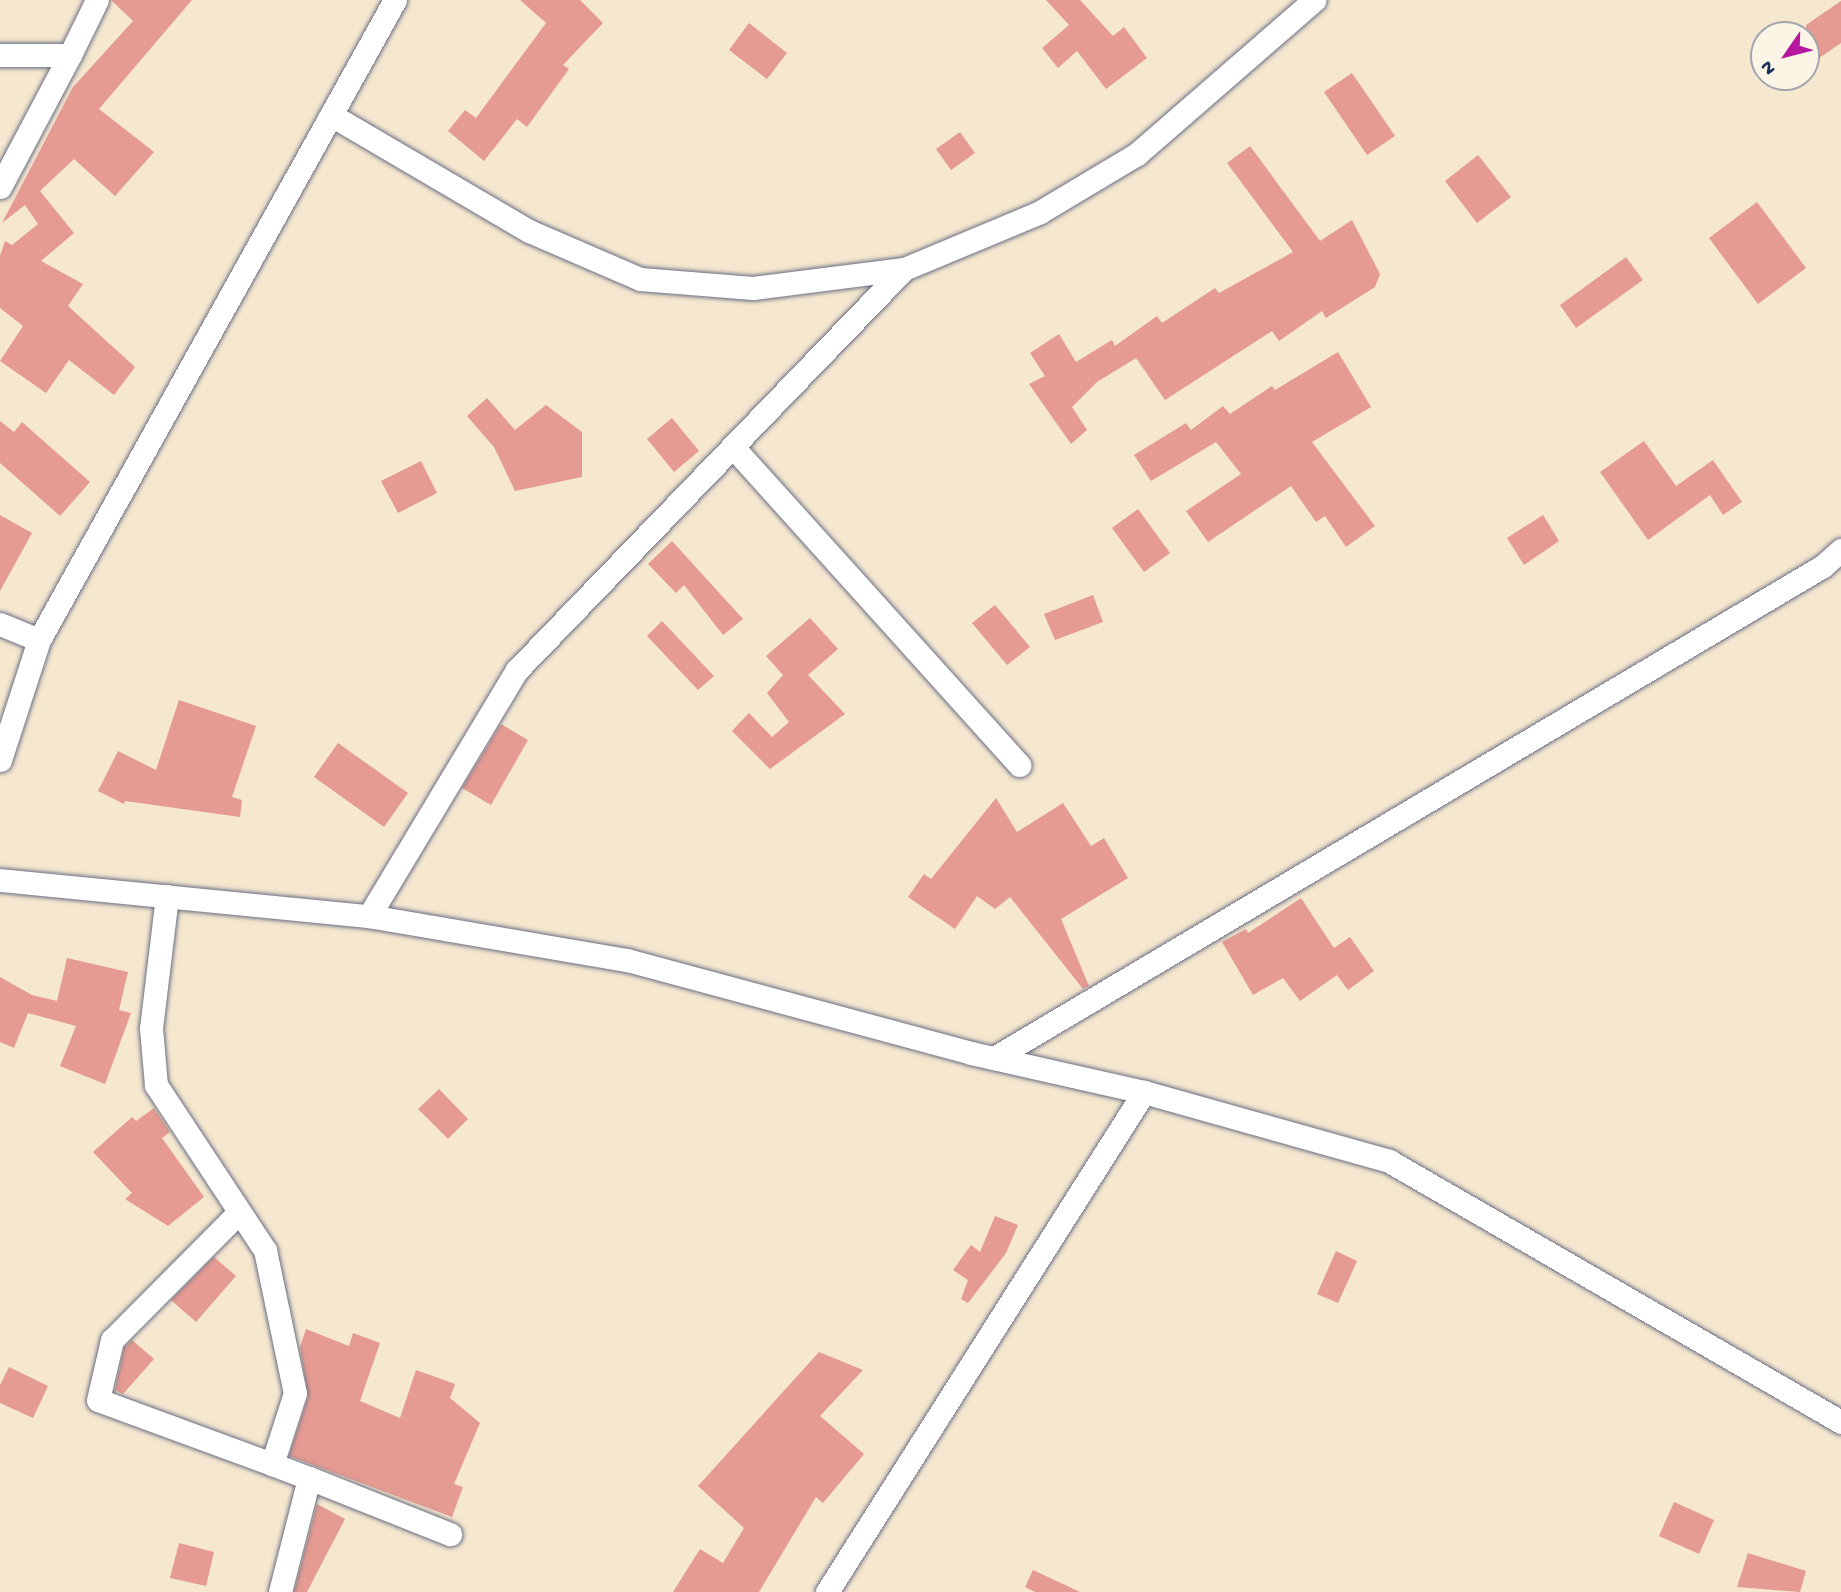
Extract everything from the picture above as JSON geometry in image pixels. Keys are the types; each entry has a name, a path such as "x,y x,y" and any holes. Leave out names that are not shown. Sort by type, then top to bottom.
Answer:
{"street":[{"path":"0,187 97,0"},
{"path":"0,760 39,640 394,0"},
{"path":"331,115 529,231 640,279 753,288 904,269 1040,212 1137,154 1314,0"},
{"path":"0,55 70,55"},
{"path":"369,916 517,670 904,269"},
{"path":"733,447 1019,765"},
{"path":"994,1058 1811,574 1841,550"},
{"path":"0,624 39,640"},
{"path":"0,880 369,916 627,960 994,1058 1143,1092 1389,1161 1841,1423"},
{"path":"167,896 150,1028 156,1085 265,1250 295,1393 272,1464"},
{"path":"827,1592 1143,1092"},
{"path":"239,1212 112,1340 98,1400 309,1478 450,1534"},
{"path":"281,1592 309,1478"}],"building":[{"path":"111,0 192,0 99,109 154,152 115,196 74,159 40,191 74,233 41,261 83,284 68,306 135,367 114,395 69,360 46,393 0,361 23,326 0,308 0,256 5,241 12,245 38,224 25,205 2,223 73,87 133,21"},
{"path":"520,0 580,0 603,23 563,65 569,69 527,127 517,119 484,161 448,131 465,110 476,118 546,23"},
{"path":"1046,0 1080,0 1113,36 1124,27 1147,58 1106,89 1077,51 1058,68 1042,48 1069,25"},
{"path":"1841,1 1841,43 1820,57 1820,21 1812,21"},
{"path":"749,23 787,53 767,79 729,50"},
{"path":"1352,73 1395,136 1367,155 1324,92"},
{"path":"960,132 975,153 951,170 936,149"},
{"path":"1250,146 1320,241 1352,220 1380,274 1375,287 1326,318 1322,311 1279,341 1272,331 1165,400 1136,358 1097,382 1072,407 1087,430 1071,444 1029,384 1045,376 1030,353 1059,334 1076,362 1112,340 1115,346 1157,316 1162,323 1215,288 1219,293 1293,252 1227,163"},
{"path":"1478,155 1511,197 1477,223 1445,181"},
{"path":"1757,202 1806,268 1758,304 1709,238"},
{"path":"1626,257 1643,280 1576,328 1560,305"},
{"path":"1338,352 1371,407 1312,442 1375,526 1346,547 1325,516 1316,522 1291,486 1208,542 1186,511 1241,474 1216,442 1151,481 1134,455 1186,423 1191,430 1223,406 1230,414 1272,386 1275,390"},
{"path":"487,398 515,430 546,405 582,432 582,477 515,491 494,447 467,416"},
{"path":"672,418 699,451 674,472 647,439"},
{"path":"0,421 14,432 22,422 90,482 60,516 0,463"},
{"path":"1644,441 1676,486 1713,460 1742,502 1723,515 1710,495 1648,540 1600,472"},
{"path":"421,461 437,493 398,513 381,481"},
{"path":"1138,509 1170,553 1144,572 1112,528"},
{"path":"0,515 32,533 0,591"},
{"path":"1543,515 1559,541 1524,565 1507,538"},
{"path":"672,541 743,619 723,635 684,585 676,593 648,564"},
{"path":"1093,595 1103,622 1055,640 1044,614"},
{"path":"995,605 1030,647 1007,665 972,623"},
{"path":"810,618 838,649 808,675 845,714 770,769 732,731 749,713 772,737 789,722 767,693 783,675 766,656"},
{"path":"662,621 714,676 698,690 647,636"},
{"path":"179,700 256,726 232,797 242,800 240,817 125,801 124,804 98,791 118,751 156,770"},
{"path":"501,724 528,740 491,805 462,788"},
{"path":"338,743 408,793 384,827 314,777"},
{"path":"996,798 1017,832 1063,803 1091,846 1104,838 1128,878 1061,919 1089,986 1083,989 1010,897 995,909 977,896 955,929 908,897 924,874 931,879"},
{"path":"1301,898 1334,948 1350,937 1374,971 1348,990 1337,975 1300,1001 1283,978 1253,995 1222,942 1246,929 1248,933"},
{"path":"67,958 128,972 119,1010 131,1013 105,1084 60,1066 76,1026 28,1013 14,1048 0,1042 0,977 32,995 57,1001"},
{"path":"439,1089 468,1119 448,1139 418,1109"},
{"path":"154,1108 170,1132 162,1138 204,1197 168,1226 125,1199 132,1193 93,1152 132,1117 136,1121"},
{"path":"995,1216 1018,1225 1006,1253 968,1303 961,1299 968,1280 953,1270 971,1245 980,1252"},
{"path":"1336,1251 1357,1261 1338,1303 1317,1294"},
{"path":"214,1257 236,1276 196,1322 171,1300"},
{"path":"306,1329 349,1346 353,1333 380,1343 360,1401 400,1418 416,1370 455,1384 450,1398 480,1423 454,1484 463,1487 452,1517 289,1456 308,1397 300,1347"},
{"path":"132,1340 154,1359 123,1394 115,1390 124,1348"},
{"path":"819,1352 863,1370 820,1416 864,1454 823,1503 816,1497 759,1592 673,1592 700,1549 723,1563 744,1528 698,1486"},
{"path":"9,1367 48,1386 33,1418 0,1403 0,1385"},
{"path":"1674,1502 1714,1520 1699,1554 1659,1536"},
{"path":"317,1504 345,1519 307,1592 294,1592"},
{"path":"179,1543 214,1552 206,1586 170,1578"},
{"path":"1748,1553 1806,1571 1800,1592 1737,1587"},
{"path":"1033,1570 1080,1592 1035,1592 1025,1587"}]}
